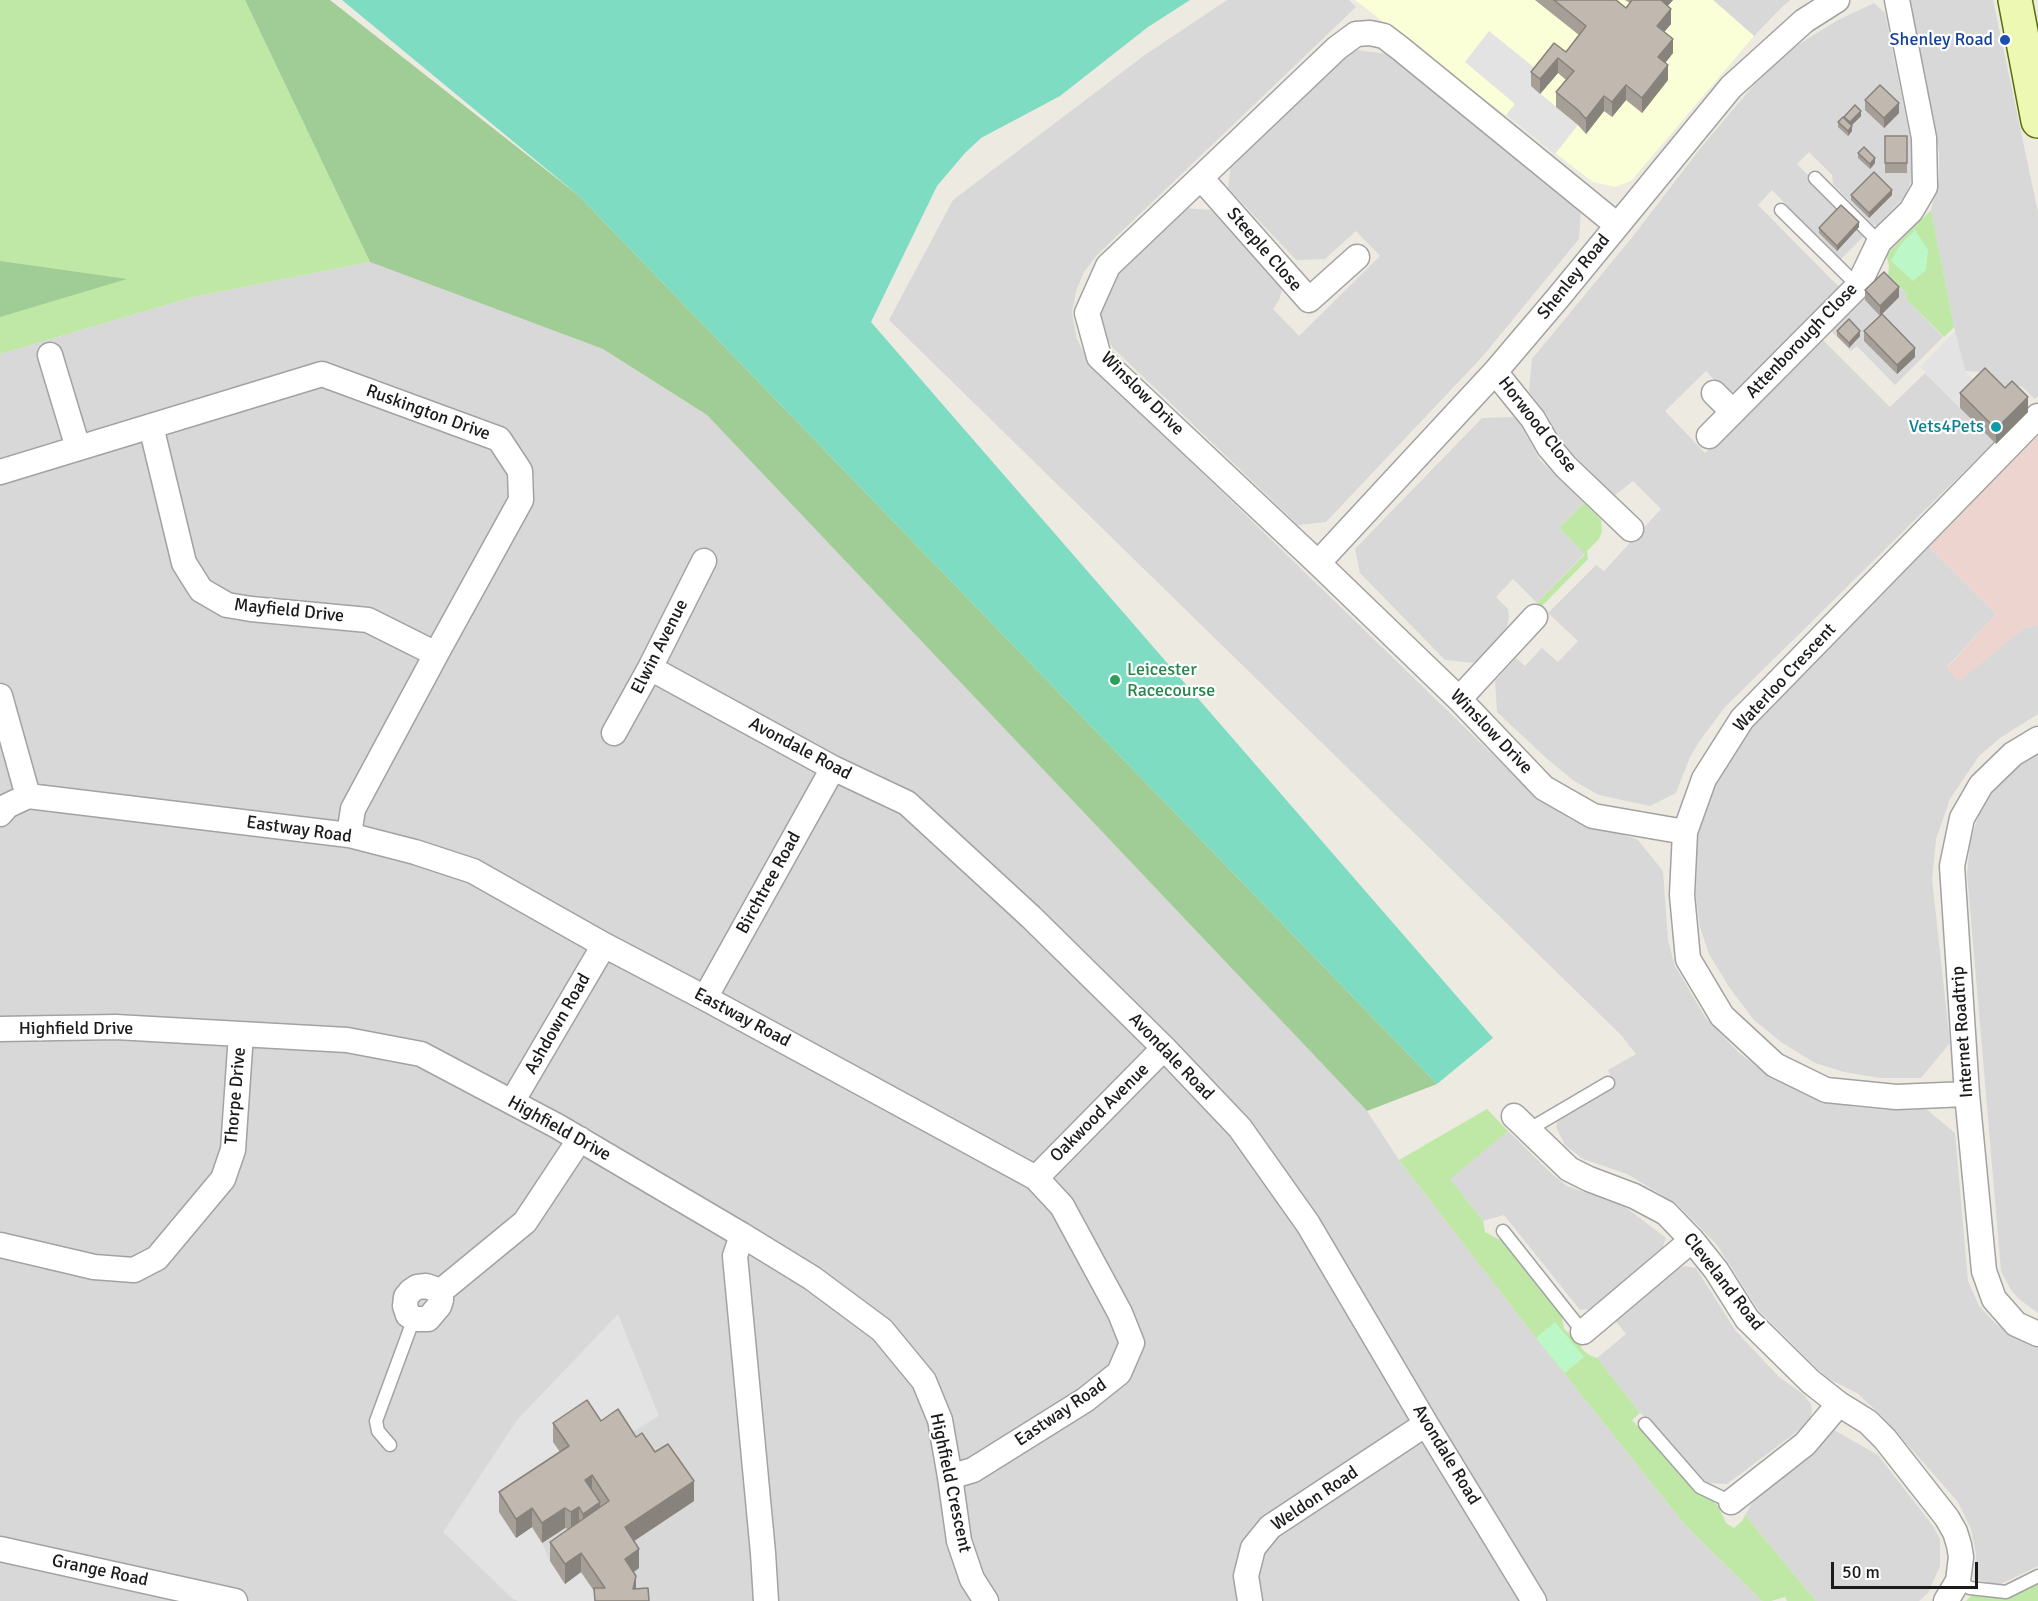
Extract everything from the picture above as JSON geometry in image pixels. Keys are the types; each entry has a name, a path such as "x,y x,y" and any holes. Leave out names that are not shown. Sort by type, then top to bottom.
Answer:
{"main road":[{"path":"2015,0 2038,121"}],"street":[{"name":"Shenley Road","path":"1318,562 1495,372 1731,87 1804,21 1838,0"},
{"name":"Attenborough Close","path":"1709,436 1858,286 1879,242 1911,211 1925,187 1924,138 1897,0"},
{"name":"Winslow Drive","path":"1617,225 1384,36 1371,33 1356,34 1337,48 1108,266 1087,313 1100,357 1318,562 1459,699 1544,788 1593,816 1685,832"},
{"name":"Steeple Close","path":"1201,178 1309,300 1357,257"},
{"path":"50,355 78,448"},
{"name":"Horwood Close","path":"1495,372 1533,419 1549,447 1631,528"},
{"name":"Ruskington Drive","path":"0,472 322,374 500,439 520,471 521,500 353,809 349,835"},
{"name":"Attenborough Close","path":"1714,393 1733,412"},
{"name":"Waterloo Crescent","path":"1967,1094 1896,1097 1826,1090 1775,1065 1722,1016 1688,959 1682,895 1685,832 1704,779 1742,719 2038,417"},
{"name":"Mayfield Drive","path":"151,426 184,563 201,590 226,605 368,620 436,654"},
{"name":"Elwin Avenue","path":"614,733 704,561"},
{"path":"1459,699 1534,617"},
{"name":"Avondale Road","path":"650,668 833,768 908,803 1031,916 1164,1048 1240,1128 1308,1224 1534,1601"},
{"path":"0,696 28,796 8,806 0,814"},
{"name":"Internet Roadtrip","path":"2038,739 2013,754 1981,785 1962,818 1952,866 1967,1094 1984,1271 1995,1299 2016,1324 2038,1334"},
{"name":"Birchtree Road","path":"705,998 833,768"},
{"name":"Eastway Road","path":"28,796 349,835 415,852 473,871 604,945 1036,1178 1062,1206 1120,1313 1132,1343 1119,1373 1085,1400 973,1470 950,1477"},
{"name":"Ashdown Road","path":"512,1102 604,945"},
{"name":"Highfield Drive","path":"0,1029 116,1027 347,1040 421,1054 580,1139 742,1235"},
{"name":"Thorpe Drive","path":"0,1245 94,1267 134,1270 157,1258 223,1179 233,1150 241,1034"},
{"name":"Oakwood Avenue","path":"1036,1178 1164,1048"},
{"name":"Cleveland Road","path":"1521,1124 1569,1169 1634,1196 1666,1213 1716,1270 1748,1318 1811,1382 1839,1404 1868,1422 1885,1439 1947,1518 1959,1545 1961,1557 1952,1591"},
{"path":"414,1318 428,1319 441,1300 441,1291 525,1222 580,1139"},
{"path":"742,1235 735,1256 764,1553 766,1601"},
{"name":"Highfield Crescent","path":"742,1235 812,1278 882,1330 924,1381 940,1420 958,1541 972,1579 986,1601"},
{"path":"1584,1332 1692,1240"},
{"path":"1731,1502 1805,1444 1839,1404"},
{"name":"Weldon Road","path":"1250,1601 1246,1576 1253,1548 1270,1527 1426,1424"},
{"name":"Grange Road","path":"0,1549 235,1601"}],"lane":[{"path":"1815,177 1879,242"},
{"path":"1781,210 1858,286"},
{"path":"1521,1124 1608,1083"},
{"path":"1503,1231 1584,1332"},
{"path":"390,1445 378,1431 376,1421 414,1318"},
{"path":"1645,1424 1700,1487 1731,1502"},
{"path":"1952,1591 1970,1588 2006,1592 2038,1576"}],"shaded area":[{"path":"1227,0 1349,0 1356,7 1096,256 1084,272 1076,291 1072,313 1077,339 1088,362 1520,781 1572,820 1637,839 1663,871 1668,940 1675,966 1705,1017 1738,1052 1761,1070 1784,1082 1855,1107 1887,1110 1926,1109 1955,1133 1968,1281 1979,1306 1996,1324 2038,1347 2038,1566 1999,1585 1974,1579 1976,1555 1971,1529 1958,1502 1883,1417 1857,1393 1827,1378 1759,1311 1717,1245 1677,1204 1627,1174 1583,1159 1565,1145 1556,1127 1559,1115 1615,1084 1608,1070 1636,1054 1621,1035 889,320 953,200 1145,55"},
{"path":"1355,0 1713,0 1754,36 1631,181 1615,187 1593,182"},
{"path":"1713,0 1791,0 1754,36"},
{"path":"1909,0 1993,0 2038,212 2038,396 2035,399 2021,386 2003,390 1985,372 1965,371 1931,210 1939,178 1939,152"},
{"path":"1874,3 1885,13 1911,143 1913,175 1905,196 1877,225 1873,225 1833,184 1832,175 1809,152 1797,164 1866,234 1840,260 1772,190 1758,205 1841,289 1739,390 1727,393 1706,371 1665,411 1705,453 1822,339 1890,407 1925,373 1994,442 1725,707 1690,757 1676,793 1650,806 1599,795 1574,781 1497,712 1495,681 1516,658 1525,666 1542,648 1558,662 1578,641 1548,613 1596,565 1604,571 1661,509 1633,481 1614,496 1559,440 1547,415 1529,392 1532,359 1752,87 1784,55 1807,39 1838,20"},
{"path":"1489,31 1541,73 1531,86 1578,125 1555,154 1506,115 1515,104 1465,62"},
{"path":"1350,49 1394,55 1581,210 1579,239 1482,357 1326,522 1298,525 1113,348 1104,334 1100,310 1116,273 1184,208 1212,210 1279,278 1282,290 1273,309 1299,336 1380,256 1356,231 1325,259 1296,260 1228,188 1231,163"},
{"path":"370,262 603,349 707,415 1367,1111 1399,1160 1536,1338 1685,1525 1762,1601 0,1601 0,354 193,297"},
{"path":"1888,275 1908,295 1905,298 1943,337 1895,385 1857,346 1851,351 1831,331"},
{"path":"1955,331 1965,371 1981,388 1960,408 1920,367"},
{"path":"1516,417 1540,460 1584,503 1559,528 1585,553 1537,603 1513,579 1496,597 1508,609 1509,617 1507,627 1501,637 1475,663 1445,660 1360,573 1355,549 1482,418"},
{"path":"2038,436 2038,625 2024,628 1958,682 1947,668 1996,614 1928,546"},
{"path":"1928,546 1996,614 1947,667 1958,681 2024,628 2038,625 2038,714 2000,738 1979,756 1950,799 1936,839 1932,879 1950,1043 1921,1078 1881,1078 1844,1072 1815,1063 1781,1042 1754,1020 1729,987 1709,954 1700,927 1696,898 1697,835 1711,788 1756,721 1793,680"},
{"path":"2038,749 2038,1313 2011,1290 2001,1271 1967,873 1971,838 1982,806 1999,781"},
{"path":"1508,1131 1567,1186 1624,1206 1666,1238 1661,1251 1590,1309 1580,1310 1504,1215 1483,1221 1449,1178"},
{"path":"1685,1266 1696,1268 1735,1330 1779,1377 1803,1394 1811,1404 1812,1411 1809,1420 1803,1427 1727,1484 1707,1483 1659,1429 1640,1413 1597,1358 1626,1334 1615,1320 1676,1269"},
{"path":"618,1314 659,1416 569,1465 532,1527 564,1583 581,1572 601,1601 518,1601 513,1599 443,1532 517,1420"},
{"path":"1834,1430 1878,1455 1933,1526 1940,1539 1940,1566 1928,1593 1919,1601 1816,1601 1745,1515 1757,1495 1814,1453"}],"green space":[{"path":"0,0 245,0 370,262 193,297 0,354"},
{"path":"245,0 330,0 578,195 1437,1084 1367,1111 707,415 603,349 370,262"},
{"name":"Leicester Racecourse","path":"342,0 1190,0 1148,27 1060,96 981,138 965,153 937,186 871,322 1493,1038 1437,1084 578,195"},
{"path":"1931,210 1954,327 1944,337 1905,298 1908,295 1888,275 1889,265 1886,255"},
{"path":"1915,230 1928,250 1926,270 1913,281 1891,261 1900,245"},
{"path":"0,261 127,279 0,317"},
{"path":"1584,503 1601,520 1602,531 1599,539 1587,551 1588,559 1541,607 1537,603 1585,554 1559,528"},
{"path":"1487,1109 1508,1131 1450,1179 1483,1221 1485,1232 1504,1242 1552,1302 1562,1318 1564,1329 1580,1343 1582,1349 1597,1358 1640,1413 1632,1420 1696,1493 1709,1497 1718,1506 1726,1523 1734,1528 1745,1515 1816,1601 1787,1601 1785,1597 1762,1601 1685,1525 1536,1338 1399,1160"},
{"path":"1555,1322 1584,1357 1565,1373 1536,1338"},
{"path":"2038,1584 2038,1601 1966,1601 1972,1595 2011,1597"}],"building":[{"path":"1554,0 1616,0 1626,8 1632,0 1661,0 1671,9 1657,26 1673,39 1658,57 1668,65 1642,98 1626,85 1612,102 1604,96 1586,119 1556,92 1574,71 1558,58 1540,79 1531,72 1554,43 1566,52 1586,26"},
{"path":"1880,85 1899,103 1884,118 1865,100"},
{"path":"1855,105 1861,111 1850,122 1844,117"},
{"path":"1843,117 1852,126 1848,131 1838,122"},
{"path":"1885,136 1907,136 1907,163 1885,163"},
{"path":"1864,147 1875,158 1870,164 1858,153"},
{"path":"1874,172 1892,190 1869,213 1851,195"},
{"path":"1841,205 1859,222 1837,246 1819,228"},
{"path":"1884,272 1899,287 1880,306 1865,290"},
{"path":"1882,314 1915,348 1897,365 1864,331"},
{"path":"1849,319 1860,331 1849,343 1837,331"},
{"path":"1985,368 2005,388 2012,381 2028,397 1996,429 1960,393"},
{"path":"587,1400 601,1421 618,1409 636,1437 642,1433 655,1452 668,1444 694,1481 625,1527 639,1549 625,1559 636,1576 633,1589 648,1588 649,1601 595,1601 594,1588 605,1588 581,1553 565,1564 550,1542 609,1501 592,1475 585,1480 600,1502 583,1514 579,1507 571,1512 565,1508 542,1523 532,1508 516,1519 499,1492 569,1446 553,1423"}],"place":[{"name":"Shenley Road","path":"2005,40"},
{"name":"Vets4Pets","path":"1996,427"},
{"name":"Leicester Racecourse","path":"1115,680"}]}
